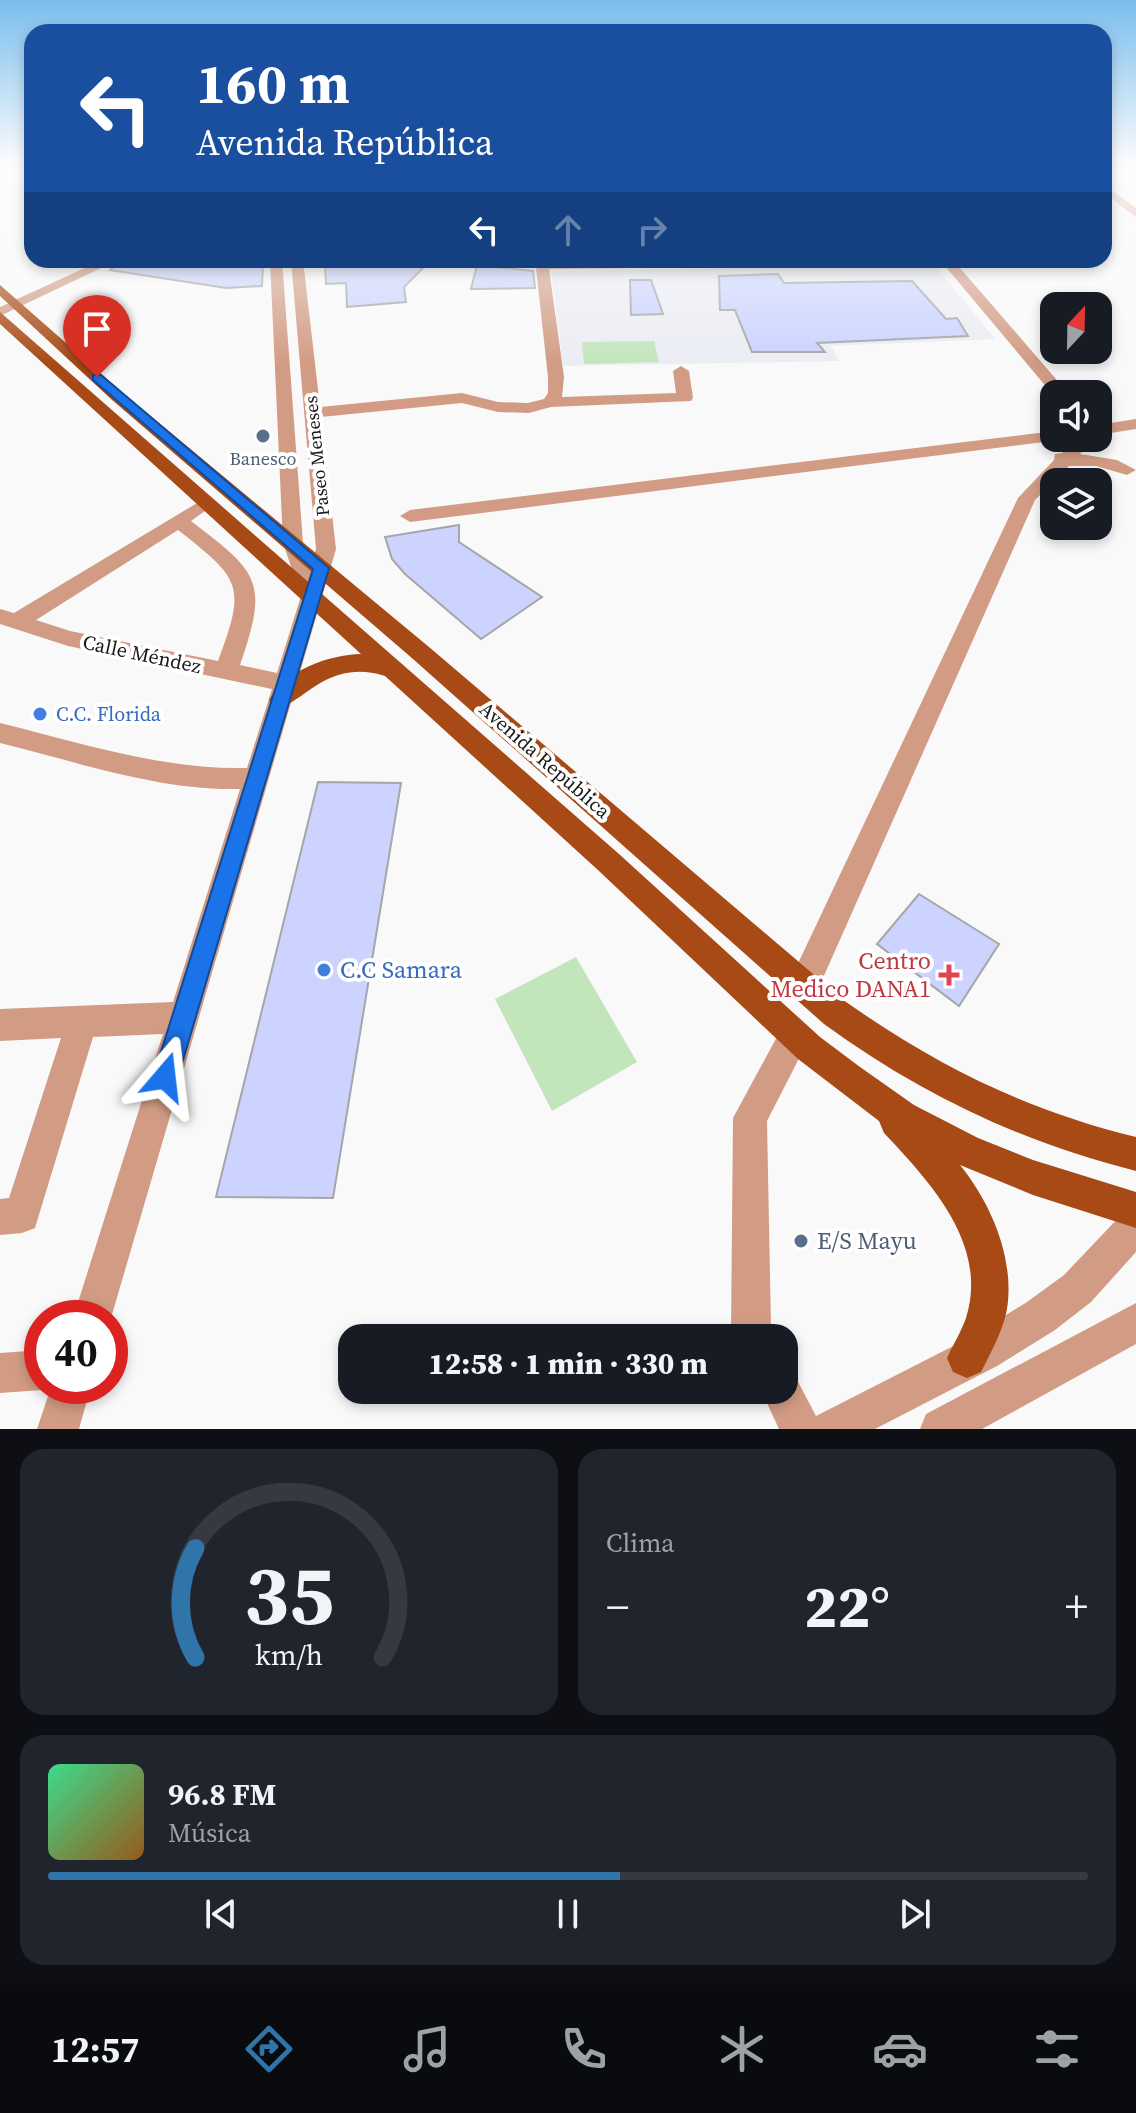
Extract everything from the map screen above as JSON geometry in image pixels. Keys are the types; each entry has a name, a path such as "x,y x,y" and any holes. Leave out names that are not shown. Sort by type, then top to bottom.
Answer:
{"main road":[{"name":"Avenida República","path":"0,289 5,311 94,404 397,673 795,1035 872,1097"},
{"name":"Avenida República","path":"5,311 117,396 293,543 835,1013 892,1055 947,1087 1075,1139 1136,1154"},
{"path":"283,691 330,666 369,663 397,673"},
{"path":"872,1097 935,1135 997,1165 1079,1195 1136,1210"},
{"path":"872,1097 942,1168 963,1195 976,1219 988,1270 989,1301 984,1323 967,1358"}],"street":[{"path":"5,311 95,268"},
{"name":"Paseo Meneses","path":"276,268 293,543 312,597"},
{"name":"Paseo Meneses","path":"298,268 326,543 312,597"},
{"path":"542,268 556,377 556,393 550,402"},
{"path":"953,268 1049,380"},
{"path":"313,413 462,398 498,407 529,408 550,402 685,398 681,371"},
{"path":"1112,428 1136,424"},
{"path":"410,516 1040,438"},
{"path":"1020,441 1039,443 1064,461 1085,458 1104,460 1131,475"},
{"path":"804,985 1027,498 1073,452"},
{"path":"1112,452 1131,475"},
{"path":"8,619 207,503"},
{"path":"179,521 227,559 243,575 249,590 244,625 226,671"},
{"path":"98,1300 312,597"},
{"name":"Calle Méndez","path":"8,619 68,638 226,671 283,691"},
{"path":"0,733 158,772 210,779 257,778"},
{"path":"0,1025 184,1017"},
{"path":"0,1217 22,1215 82,1021"},
{"path":"751,1324 750,1118 795,1035"},
{"path":"832,1429 1001,1341 1070,1295 1136,1226"},
{"path":"949,1427 1136,1323"},
{"path":"0,1373 24,1371"},
{"path":"58,1429 66,1404"},
{"path":"788,1404 801,1429"}],"shaded area":[{"path":"937,268 995,339 831,346 839,361 563,366 551,272"}],"green space":[{"path":"654,341 659,362 584,364 582,342"},
{"path":"576,957 637,1062 552,1111 495,999"}],"building":[{"path":"263,268 262,286 226,288 110,270"},
{"path":"325,268 423,268 404,287 406,302 347,307 346,283 326,284"},
{"path":"476,268 533,271 535,288 471,289"},
{"path":"778,274 784,283 912,281 946,319 957,318 968,336 817,343 825,352 752,352 735,310 720,310 719,276"},
{"path":"630,280 651,280 663,314 631,315"},
{"path":"459,525 459,542 542,597 481,639 405,574 392,559 385,537"},
{"path":"318,782 401,783 333,1198 216,1197"},
{"name":"Centro Medico DANA1","path":"919,894 999,944 959,1006 877,944"}],"place":[{"name":"Banesco","path":"263,436"},
{"name":"C.C. Florida","path":"40,714"},
{"name":"C.C Samara","path":"324,970"},
{"name":"Centro Medico DANA1","path":"949,975"},
{"name":"E/S Mayu","path":"801,1241"}],"route":[{"path":"97,377 321,568 165,1077"}]}
